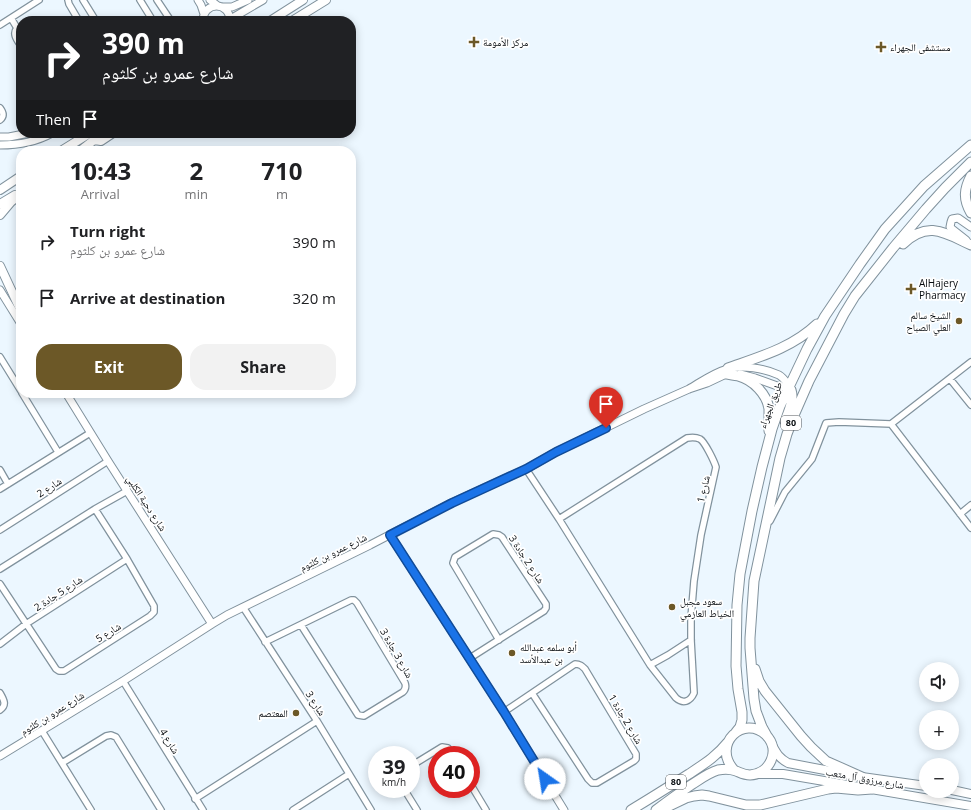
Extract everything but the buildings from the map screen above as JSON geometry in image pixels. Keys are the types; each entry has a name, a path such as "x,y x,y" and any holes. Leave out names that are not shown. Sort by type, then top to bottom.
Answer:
{"highway":[{"name":"طريق الجهراء","path":"736,732 740,727 742,720 736,666 737,605 740,574 752,511 766,452 780,406 807,349 825,316 885,229 924,186 971,145"},
{"name":"80","path":"772,745 762,727 756,711 750,648 754,581 780,458 787,434 809,381 855,296 926,208 971,162"},
{"path":"971,176 965,192 966,203 971,213"},
{"path":"855,296 879,274 902,244 910,237 918,233 927,231 946,233 971,244"},
{"path":"727,371 797,341 808,333 825,316"},
{"path":"727,371 754,384 762,393 767,402 769,408 769,433 766,452"},
{"path":"780,458 781,436 790,407 792,393 789,386 801,385 809,381"},
{"path":"750,648 760,681 765,691 801,736 826,761 862,777"},
{"path":"736,732 749,728 756,729 767,736"},
{"name":"80","path":"635,809 709,761 722,749 736,732"},
{"path":"728,741 726,747 727,760 734,770"},
{"path":"756,774 762,772 770,763 773,757 772,745"},
{"name":"80","path":"656,810 704,776 717,770 734,770 741,774 748,775 756,774"},
{"path":"660,810 686,798 698,796 709,796 746,805 760,805 828,788 858,790 872,789"}],"main road":[{"path":"278,16 303,0"},
{"path":"300,16 326,0"},
{"path":"69,146 82,138"},
{"path":"82,146 86,143 89,138"},
{"path":"86,146 94,140 101,141 106,138"},
{"path":"0,183 16,177"},
{"path":"0,190 16,179"},
{"path":"0,204 16,195"},
{"path":"0,215 16,197"},
{"path":"0,266 16,301"},
{"name":"شارع مرزوق آل متعب","path":"772,745 781,759 788,763 862,777 919,785"},
{"name":"شارع مرزوق آل متعب","path":"756,774 783,774 971,806"},
{"path":"959,791 971,794"}],"street":[{"path":"0,25 37,0"},
{"path":"68,0 76,16"},
{"path":"83,0 93,16"},
{"path":"140,0 150,16"},
{"path":"157,0 168,16"},
{"path":"198,0 201,5 203,16"},
{"path":"210,0 229,13 229,16"},
{"path":"205,16 210,8 214,6 232,7 248,0"},
{"path":"236,16 263,0"},
{"path":"11,18 16,24"},
{"path":"0,108 3,116 0,120"},
{"path":"0,136 9,137 16,136"},
{"path":"0,145 27,143 44,138"},
{"path":"971,227 958,218 952,219 950,226 971,244"},
{"path":"0,290 16,316"},
{"path":"0,357 16,382"},
{"path":"764,534 785,492 812,459 826,423 891,424 971,362"},
{"name":"شارع عمرو بن كلثوم","path":"0,756 123,681 212,624 243,607 452,503 526,469 556,452 644,409 707,382 727,371 745,367 762,369 778,375 786,381 789,386 780,387 746,375 727,371"},
{"path":"950,378 971,405"},
{"path":"26,398 58,452"},
{"name":"شارع دحية الكلبي","path":"69,398 212,624"},
{"path":"891,424 971,528"},
{"path":"0,489 90,433"},
{"name":"شارع 1","path":"526,469 650,665 676,698 682,702 689,700 694,693 691,618 696,566 716,466 702,441 695,437 687,438 559,519"},
{"name":"شارع 2","path":"0,530 108,461"},
{"path":"0,470 8,484"},
{"path":"0,569 95,509 127,491"},
{"path":"960,514 971,505"},
{"name":"شارع 5","path":"0,584 56,669 61,671 64,671 150,616 154,612 154,606 127,559 95,509"},
{"name":"شارع 2 جادة 3","path":"470,658 499,640 544,611 546,606 502,537 493,534 455,557 453,563 499,640"},
{"path":"390,535 470,658 564,810"},
{"name":"شارع 5 جادة 2","path":"0,644 26,624 127,559"},
{"name":"شارع 3 جادة 3","path":"265,642 350,600 356,601 405,683 405,690 364,716 358,715 301,625"},
{"name":"شارع 3","path":"243,607 317,721 368,809"},
{"path":"650,665 691,640"},
{"name":"شارع 2 جادة 1","path":"504,712 532,693 575,664 581,665 636,754 636,759 597,783 592,783 532,693"},
{"name":"شارع 4","path":"123,681 203,810"},
{"path":"0,694 4,700 3,707 0,710"},
{"path":"196,799 317,721"},
{"path":"42,731 91,810"},
{"path":"62,763 106,736 114,736 162,810"},
{"path":"293,810 349,774"},
{"path":"410,798 417,810"},
{"path":"479,798 486,810"}],"place":[{"name":"مركز الأمومة","path":"474,42"},
{"name":"مستشفى الجهراء","path":"881,47"},
{"name":"AlHajery Pharmacy","path":"911,289"},
{"name":"الشيخ سالم العلي الصباح","path":"959,321"},
{"name":"سعود مجبل الخياط العازمي","path":"672,607"},
{"name":"أبو سلمه عبدالله بن عبدالأسد","path":"512,653"},
{"name":"المعتصم","path":"296,713"}],"route":[{"path":"545,779 504,712 390,535 452,503 526,469 556,452 606,428"}]}
